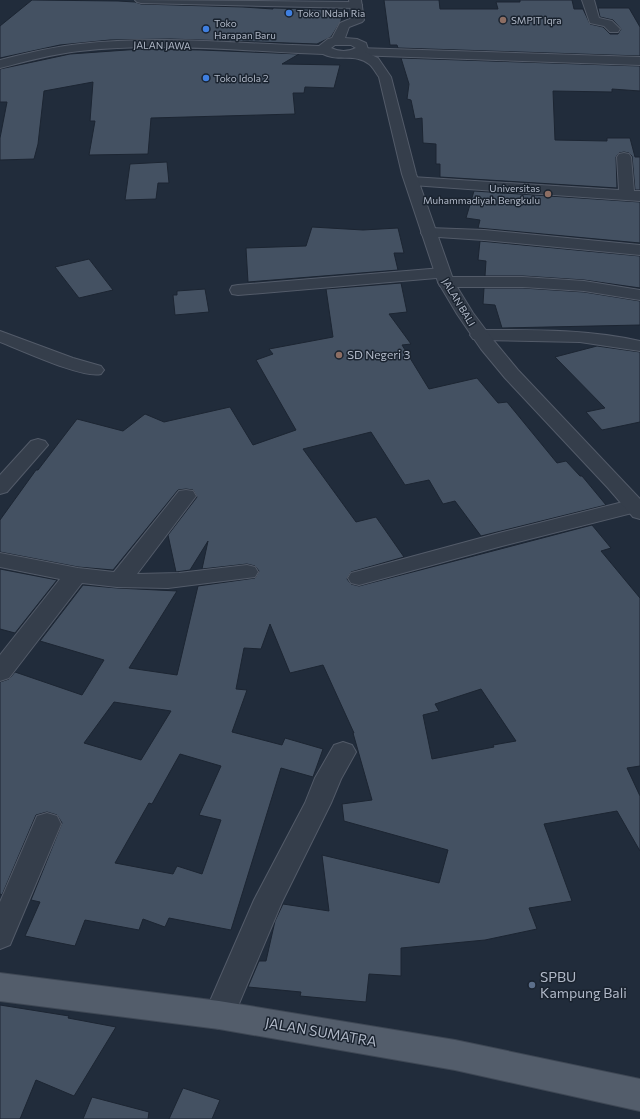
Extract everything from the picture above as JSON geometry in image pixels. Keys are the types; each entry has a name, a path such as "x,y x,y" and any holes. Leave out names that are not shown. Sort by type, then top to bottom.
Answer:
{"main road":[{"name":"JALAN SUMATRA","path":"0,987 219,1015 455,1055 640,1095"}],"street":[{"path":"141,0 356,2 363,26 358,50"},
{"path":"588,0 594,21 608,23 614,29"},
{"path":"337,41 344,25 363,26"},
{"path":"326,50 325,46 337,41 348,41 358,50 640,61"},
{"name":"JALAN JAWA","path":"0,64 19,58 60,50 93,46 142,44 326,50 339,54 358,50"},
{"name":"JALAN BALI","path":"358,50 374,61 385,77 401,144 444,278 479,335 496,357 637,509"},
{"path":"0,54 19,58"},
{"path":"414,186 636,198 624,157"},
{"path":"429,233 484,235 640,250"},
{"path":"238,290 444,278 584,286 640,295"},
{"path":"479,335 546,335 597,338 640,346"},
{"path":"0,336 67,362 95,370"},
{"path":"0,488 38,445"},
{"path":"120,580 186,496"},
{"path":"360,578 499,540 637,509"},
{"path":"0,560 75,576 157,582 247,572"},
{"path":"0,672 75,576"},
{"path":"219,1015 268,900 318,803 328,778 343,752"},
{"path":"0,936 48,824"}],"building":[{"path":"32,0 118,1 135,2 141,4 343,10 341,21 331,37 317,44 170,39 110,40 60,45 0,58 0,26"},
{"path":"384,0 439,0 440,9 498,9 496,2 520,2 520,0 572,0 574,9 583,9 590,24 603,27 610,34 618,34 621,29 613,20 600,17 598,8 629,8 640,27 640,56 398,48 397,45 390,45"},
{"path":"141,49 299,54 282,64 340,65 334,88 305,87 304,93 293,93 295,114 151,118 148,154 89,155 95,121 90,121 93,82 44,91 38,144 34,159 0,160 0,138 7,102 0,102 0,69 70,54"},
{"path":"401,58 640,66 640,91 612,89 612,92 553,91 555,140 607,141 607,138 630,138 635,157 640,157 640,190 635,190 632,156 629,153 624,152 619,153 616,157 617,188 440,177 440,164 436,164 436,144 423,143 422,118 415,119 411,100 407,99 409,84"},
{"path":"167,162 169,183 158,183 156,199 125,200 130,164"},
{"path":"474,191 640,202 640,243 478,228 480,220 466,218"},
{"path":"312,227 363,230 398,228 404,253 394,253 398,270 248,282 246,248 306,246"},
{"path":"480,241 640,256 640,288 584,280 523,276 485,276 486,261 478,260"},
{"path":"89,259 113,290 79,298 55,267"},
{"path":"401,283 407,312 389,314 411,344 402,345 429,389 477,378 498,403 507,402 557,463 566,461 580,476 582,476 606,505 481,536 455,501 443,504 429,480 405,485 371,432 303,449 356,522 376,517 404,557 351,572 347,579 351,584 359,586 592,525 611,548 601,551 640,598 640,766 627,768 640,796 640,851 617,811 544,824 572,901 529,908 537,929 485,940 401,948 401,976 369,974 366,1002 300,996 301,992 248,987 259,961 266,961 275,921 283,904 329,911 322,855 439,883 448,850 344,821 342,804 372,800 354,733 323,665 290,673 270,624 261,649 244,648 236,689 247,690 232,732 282,745 285,738 323,749 313,777 281,768 231,930 169,918 165,927 143,919 139,930 85,920 75,946 25,936 40,902 31,900 62,823 57,815 47,812 36,815 2,895 0,894 0,682 9,679 15,672 82,695 104,660 40,641 83,585 177,591 129,668 177,675 198,586 255,578 259,571 255,566 247,564 202,569 208,541 190,570 176,572 168,535 197,497 193,490 178,490 113,570 78,567 0,552 0,520 36,470 38,470 77,419 123,431 145,414 164,422 230,407 253,445 296,430 256,360 273,354 269,349 333,337 326,289","holes":["481,689 516,741 493,745 494,747 432,759 423,715 439,711 435,704","114,702 171,711 141,760 84,743","180,754 221,766 199,815 221,820 202,874 177,866 173,874 115,863 149,803 152,804"]},
{"path":"484,288 523,288 584,292 640,301 640,325 502,328 495,305 483,304"},
{"path":"205,289 209,312 175,315 173,295 177,295 177,291"},
{"path":"597,346 640,352 640,422 602,430 586,412 605,408 555,357"},
{"path":"0,569 57,580 15,633 0,629"},
{"path":"0,1005 69,1016 68,1018 116,1027 74,1096 36,1080 20,1119 0,1119"},
{"path":"183,1088 220,1100 212,1119 169,1119"},
{"path":"92,1097 149,1112 148,1119 83,1119"}],"place":[{"name":"Toko INdah Ria","path":"289,13"},
{"name":"SMPIT Iqra","path":"503,20"},
{"name":"Toko Harapan Baru","path":"206,29"},
{"name":"Toko Idola 2","path":"206,78"},
{"name":"Universitas Muhammadiyah Bengkulu","path":"548,194"},
{"name":"SD Negeri 3","path":"339,355"},
{"name":"SPBU Kampung Bali","path":"532,985"}]}
